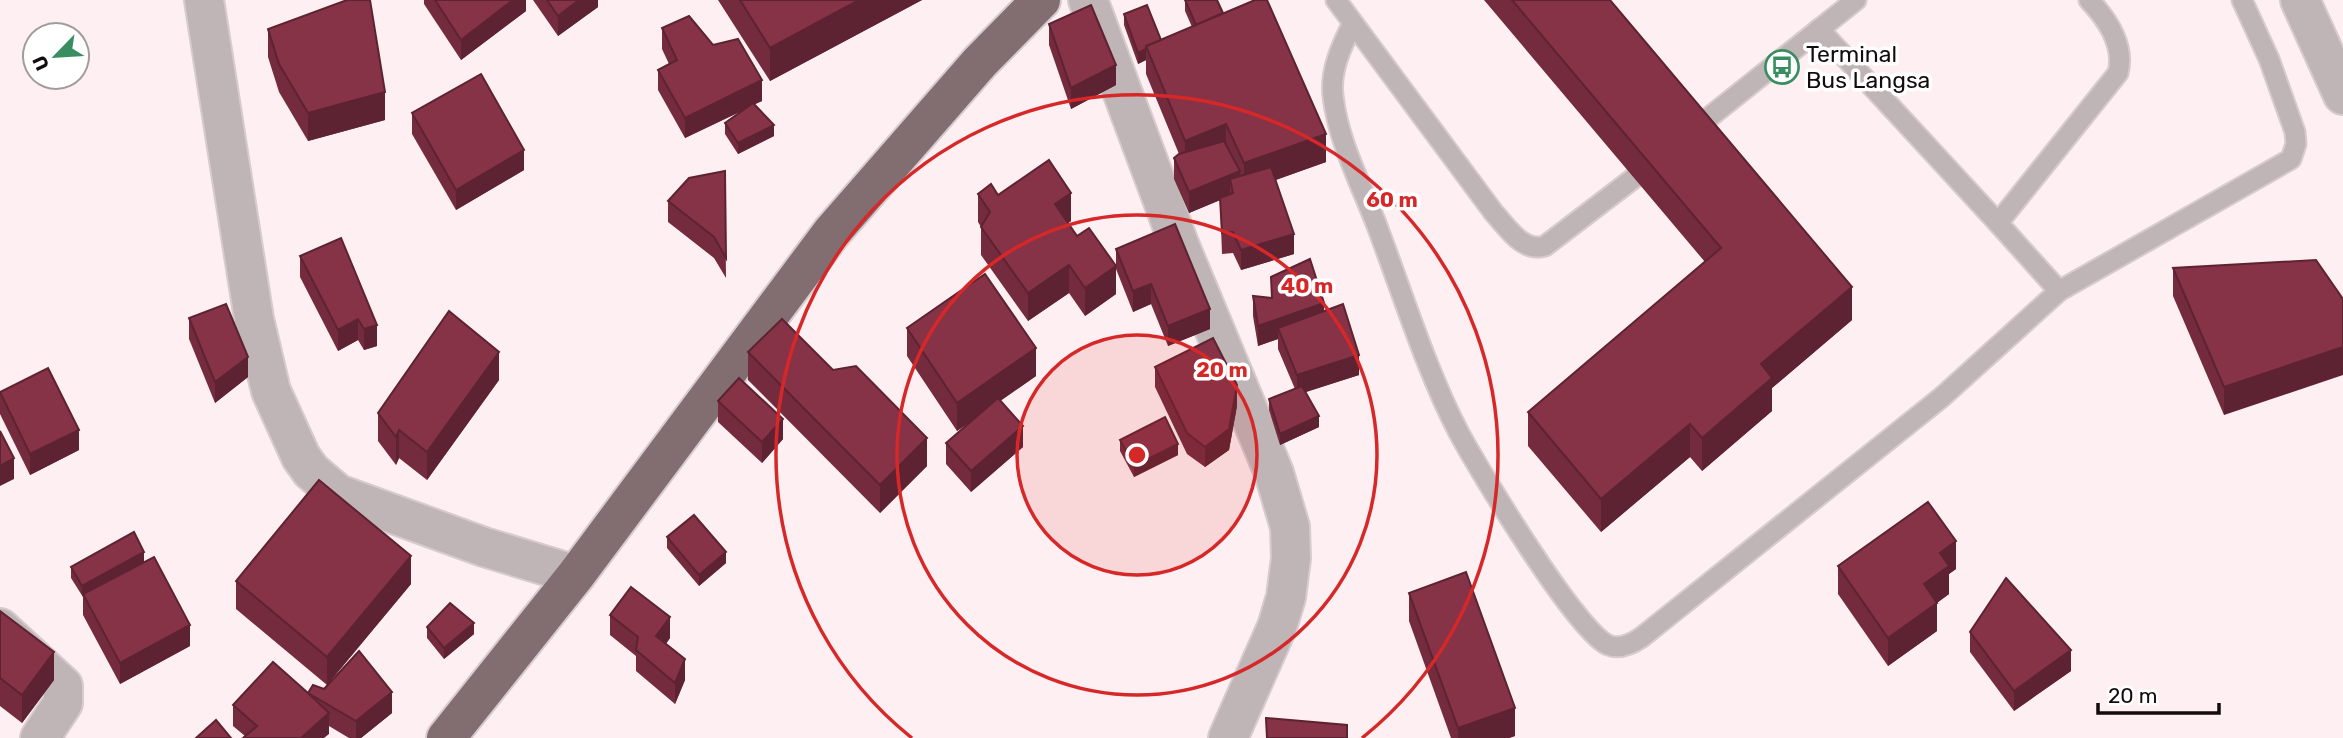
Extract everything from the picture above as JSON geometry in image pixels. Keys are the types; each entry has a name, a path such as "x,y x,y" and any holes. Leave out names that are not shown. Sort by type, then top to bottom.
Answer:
{"highway":[{"path":"446,738 576,575 831,233 981,62 1041,0"}],"street":[{"path":"204,0 254,319 271,391 311,471 338,494 484,547 576,575"},
{"path":"1088,0 1179,244 1275,472 1290,527 1291,558 1283,607 1228,738"},
{"path":"2300,0 2343,95"},
{"path":"0,628 63,686 63,703 40,738"}],"lane":[{"path":"1336,0 1494,213 1525,244 1532,247 1545,246 1634,178"},
{"path":"1692,131 1856,0"},
{"path":"1998,223 2118,74 2120,64 2112,31 2090,0"},
{"path":"1352,25 1335,66 1332,93 1340,132 1458,432 1553,583 1588,627 1608,645 1626,645 1642,637 1942,397 2059,291 2291,159 2296,144 2295,132 2269,59 2242,0"},
{"path":"1819,29 2059,291"}],"building":[{"path":"347,0 370,0 385,92 308,113 279,64 268,29"},
{"path":"435,0 513,0 461,40"},
{"path":"547,0 579,0 558,16"},
{"path":"740,0 859,0 770,48"},
{"path":"1185,0 1217,0 1223,13 1196,25"},
{"path":"1255,0 1267,0 1326,134 1244,163 1226,124 1185,141 1146,46"},
{"path":"1512,0 1610,0 1852,287 1761,364 1772,378 1702,438 1690,424 1601,499 1528,412 1721,248"},
{"path":"1091,5 1116,65 1071,88 1049,24"},
{"path":"1147,5 1161,40 1146,46 1146,49 1138,53 1124,14"},
{"path":"689,16 713,45 738,39 762,80 685,118 658,70 677,60 662,28"},
{"path":"481,74 524,150 456,190 412,113"},
{"path":"753,103 774,125 738,143 725,123"},
{"path":"1224,141 1240,171 1189,192 1174,158 1179,154"},
{"path":"1049,160 1071,193 1055,204 1077,236 1089,228 1116,266 1085,288 1069,265 1028,293 981,227 990,212 978,194 991,184 998,195"},
{"path":"1271,167 1294,234 1241,250 1233,232 1222,233 1220,198 1233,193 1230,179"},
{"path":"725,171 726,258 714,237 668,201 689,178"},
{"path":"1175,224 1210,309 1168,326 1151,284 1133,291 1116,249"},
{"path":"341,238 377,325 364,329 358,319 338,330 300,256"},
{"path":"1310,259 1324,303 1258,326 1253,296 1272,298 1271,277"},
{"path":"2316,260 2343,299 2343,347 2224,387 2173,268"},
{"path":"985,274 1036,348 957,403 907,328"},
{"path":"226,304 248,357 215,382 189,318"},
{"path":"1343,304 1359,355 1297,375 1278,328"},
{"path":"449,311 499,352 427,452 399,430 396,437 378,413"},
{"path":"782,319 833,370 856,366 927,438 880,485 748,352"},
{"path":"1213,338 1237,385 1229,429 1205,447 1187,433 1155,367"},
{"path":"48,368 79,430 30,454 0,392"},
{"path":"739,378 783,419 762,442 718,401"},
{"path":"1302,386 1319,416 1280,434 1269,399"},
{"path":"998,398 1023,426 971,471 946,443"},
{"path":"1165,417 1178,444 1134,466 1120,440"},
{"path":"0,431 14,458 0,466"},
{"path":"319,480 411,556 327,657 236,581"},
{"path":"1928,502 1956,541 1940,553 1949,566 1924,584 1937,603 1888,638 1838,566"},
{"path":"694,515 726,552 699,575 667,537"},
{"path":"134,532 144,552 82,586 71,567"},
{"path":"154,557 190,625 120,663 83,594"},
{"path":"1466,572 1515,708 1458,728 1409,593"},
{"path":"2006,578 2071,650 2014,691 1970,632"},
{"path":"631,587 670,617 656,636 685,659 675,683 636,650 638,637 610,615"},
{"path":"450,603 474,623 444,648 427,627"},
{"path":"0,611 54,652 22,695 0,678"},
{"path":"359,651 392,692 356,721 308,693 313,685 324,689"},
{"path":"273,662 329,713 301,738 243,738 257,726 233,705"},
{"path":"1266,718 1347,725 1347,738 1267,738"},
{"path":"216,720 231,738 196,738"}],"place":[{"name":"Terminal Bus Langsa","path":"1782,67"}]}
